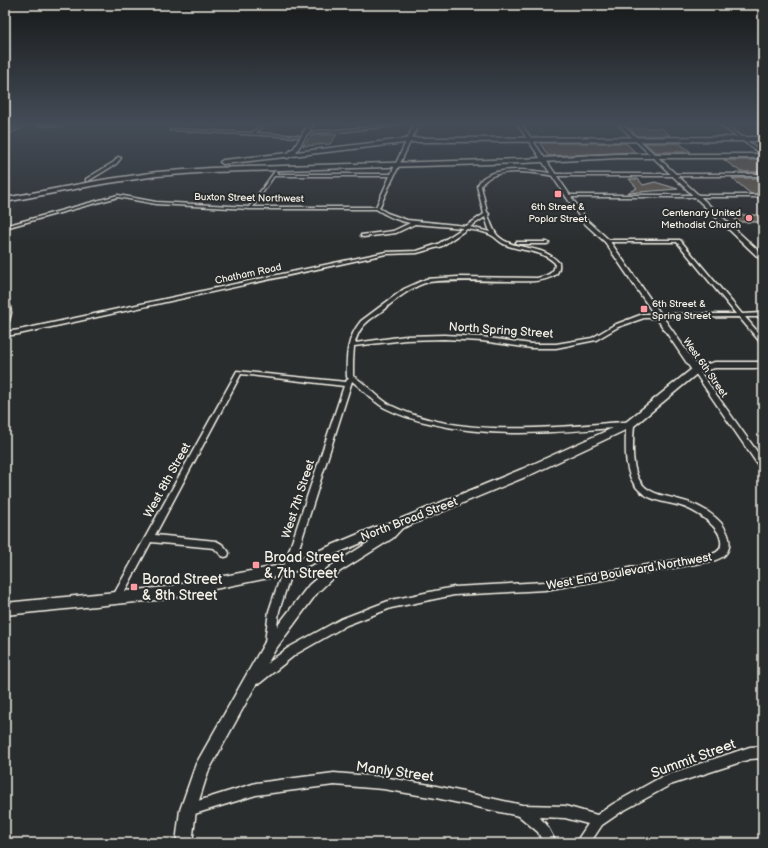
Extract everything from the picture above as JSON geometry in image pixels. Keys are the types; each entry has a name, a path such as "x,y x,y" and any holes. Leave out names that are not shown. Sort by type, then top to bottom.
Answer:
{"main road":[{"path":"5,196 89,178 200,165"},
{"path":"5,200 65,188 144,176 204,170 375,165"},
{"path":"663,165 763,259"},
{"path":"5,301 7,313 5,321"},
{"name":"North Broad Street","path":"5,609 166,593 288,569 526,472 630,424 696,370 715,365 763,365"}],"street":[{"path":"89,178 112,165"},
{"path":"377,208 398,165"},
{"name":"West 6th Street","path":"546,165 585,221 606,241 763,466"},
{"path":"250,208 279,167"},
{"path":"630,424 502,431 439,423 401,412 376,399 355,379 349,380 349,357 351,345 358,327 363,322 406,290 420,283 446,279 536,280 549,276 555,272 557,263 548,255 535,250 512,245 500,240 494,234 478,186 481,181 495,175 521,171 554,175 763,175"},
{"path":"273,175 393,175"},
{"name":"Buxton Street Northwest","path":"5,227 118,196 156,204 250,208 377,208 390,216 416,222 464,228 494,234"},
{"path":"567,196 762,197"},
{"name":"Chatham Road","path":"5,334 379,255 425,250 446,243 464,228 487,214"},
{"path":"363,236 394,232 416,222"},
{"path":"606,241 678,241 763,342"},
{"path":"512,245 518,243 547,243"},
{"name":"North Spring Street","path":"351,345 406,338 444,337 482,339 531,346 556,346 594,339 628,321 643,316 763,315"},
{"name":"West 8th Street","path":"116,599 239,372 349,380"},
{"name":"West 7th Street","path":"270,646 274,611 349,380"},
{"name":"West End Boulevard Northwest","path":"245,689 260,675 292,651 344,622 391,604 454,591 545,586 581,581 702,559 720,554 726,545 725,537 714,522 696,508 646,492 636,483 630,460 630,424"},
{"path":"184,843 188,810 201,769 270,646 313,589 335,569 389,535 401,524"},
{"path":"149,538 216,545 225,554"},
{"name":"Summit Street","path":"582,843 598,821 617,808 666,780 750,753 763,752"},
{"name":"Manly Street","path":"188,810 256,790 334,779 383,783 436,792 522,811 565,812 598,821"},
{"path":"522,811 542,828 550,843"}],"building":[{"path":"730,165 763,165 763,172 741,172"},
{"path":"732,178 763,178 763,194 751,194"},
{"path":"629,179 638,179 643,185 655,182 678,189 627,193 637,188"},
{"name":"Centenary United Methodist Church","path":"730,215 763,215 763,222 738,222"}],"place":[{"name":"6th Street & Poplar Street","path":"558,194"},
{"name":"Centenary United Methodist Church","path":"749,218"},
{"name":"6th Street & Spring Street","path":"644,309"},
{"name":"Broad Street & 7th Street","path":"256,565"},
{"name":"Borad Street & 8th Street","path":"134,587"}]}
